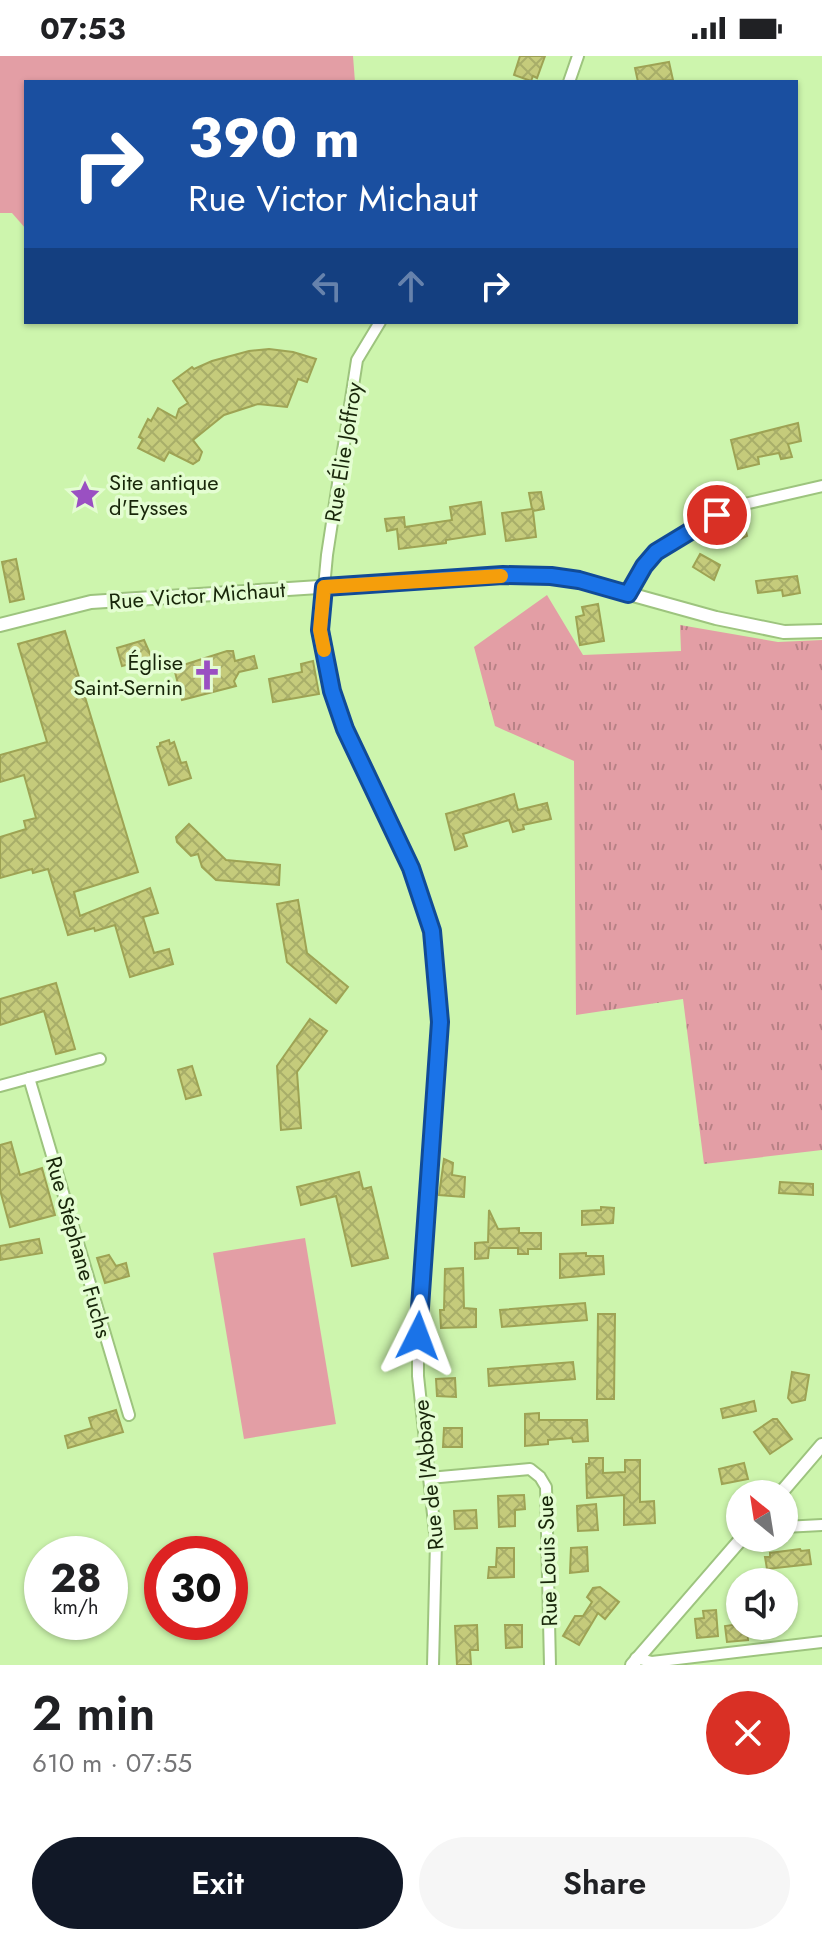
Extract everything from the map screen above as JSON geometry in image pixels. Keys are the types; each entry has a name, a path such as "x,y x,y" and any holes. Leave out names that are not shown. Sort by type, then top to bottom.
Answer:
{"street":[{"path":"570,80 578,56"},
{"name":"Rue Élie Joffroy","path":"324,587 357,360 379,324"},
{"path":"628,594 656,552 717,515 736,506 822,486"},
{"name":"Rue Victor Michaut","path":"0,625 91,602 503,575 579,580 716,618 784,632 822,631"},
{"name":"Rue de l'Abbaye","path":"324,587 320,630 332,691 345,729 411,868 432,931 440,1022 418,1318 418,1376 436,1542 433,1665"},
{"path":"0,1086 100,1059"},
{"name":"Rue Stéphane Fuchs","path":"29,1078 129,1415"},
{"path":"792,1480 822,1445"},
{"name":"Rue Louis Sue","path":"429,1478 530,1469 540,1477 546,1487 550,1665"},
{"path":"798,1526 822,1525"},
{"path":"634,1661 730,1552"},
{"path":"634,1661 652,1662 822,1642"}],"green space":[{"path":"0,56 353,56 355,80 24,80 24,227 12,213 0,213"},
{"path":"547,595 583,655 681,651 680,625 778,642 822,640 822,1150 704,1164 683,999 576,1015 574,761 495,726 474,647"},
{"path":"305,1238 336,1424 244,1439 213,1253"}],"building":[{"path":"520,56 545,56 537,78 533,76 528,80 514,75"},
{"path":"669,62 673,80 638,80 635,68"},
{"path":"269,349 316,359 307,382 298,379 287,407 258,404 224,415 193,440 202,452 193,464 169,452 164,461 138,448 143,439 139,437 148,419 151,421 158,408 176,418 179,409 188,403 173,381 192,367 194,369 249,351"},
{"path":"798,423 801,441 788,444 792,457 781,459 779,453 758,457 759,464 738,469 731,440"},
{"path":"541,492 544,509 533,511 536,537 506,541 502,513 532,509 529,493"},
{"path":"481,502 485,534 399,549 397,529 387,531 385,519 404,517 405,527 452,520 450,507"},
{"path":"742,515 747,536 730,544 721,525"},
{"path":"700,554 720,565 714,580 693,567"},
{"path":"16,559 24,599 10,602 2,562"},
{"path":"797,576 800,593 783,596 782,590 758,593 756,581"},
{"path":"598,604 604,641 580,645 576,617 584,615 582,607"},
{"path":"65,631 138,872 74,892 80,916 150,888 158,913 143,917 154,953 169,949 173,964 130,977 115,925 68,935 48,869 33,873 32,869 0,878 0,837 26,829 24,821 36,818 24,775 0,782 0,755 47,742 18,644"},
{"path":"144,640 152,658 122,666 117,648"},
{"name":"Église Saint-Sernin","path":"233,651 235,661 254,656 257,668 239,672 234,681 236,686 182,700 174,668"},
{"path":"313,661 319,694 273,702 269,679 302,672 301,664"},
{"path":"169,740 170,744 174,742 181,763 186,762 191,778 169,785 157,747"},
{"path":"514,794 518,810 547,803 551,819 523,825 524,829 513,832 509,820 463,834 467,846 455,850 446,814"},
{"path":"189,824 226,860 280,865 279,885 216,880 202,867 198,854 191,856 177,842 176,837"},
{"path":"298,900 307,953 348,987 336,1003 287,962 277,904"},
{"path":"56,983 75,1049 56,1054 44,1011 0,1025 0,999"},
{"path":"310,1019 327,1031 297,1072 301,1128 281,1130 277,1066"},
{"path":"192,1066 201,1095 186,1099 178,1070"},
{"path":"11,1142 20,1175 42,1168 55,1215 10,1227 0,1190 0,1145"},
{"path":"444,1159 453,1163 452,1175 465,1177 464,1197 439,1195"},
{"path":"359,1172 363,1189 371,1187 388,1258 352,1266 336,1196 301,1205 297,1187"},
{"path":"780,1182 813,1184 813,1195 779,1193"},
{"path":"601,1207 614,1208 613,1223 582,1225 582,1211 601,1210"},
{"path":"489,1210 498,1229 519,1228 519,1233 541,1233 541,1249 528,1249 528,1254 518,1254 518,1248 489,1248 488,1258 475,1259 475,1243 488,1242"},
{"path":"39,1239 42,1253 0,1260 0,1246"},
{"path":"586,1253 586,1256 603,1256 604,1274 560,1278 560,1254"},
{"path":"109,1255 116,1266 126,1263 129,1276 105,1283 97,1258"},
{"path":"463,1268 464,1308 476,1309 476,1327 441,1328 445,1269"},
{"path":"585,1303 587,1320 502,1327 500,1310"},
{"path":"598,1314 615,1314 614,1399 597,1399"},
{"path":"573,1362 575,1379 489,1386 488,1369"},
{"path":"792,1372 809,1375 805,1400 792,1403 788,1398"},
{"path":"455,1378 456,1397 437,1396 436,1379"},
{"path":"754,1401 756,1411 723,1418 721,1409"},
{"path":"116,1410 123,1432 68,1448 65,1436 92,1428 89,1418"},
{"path":"539,1413 539,1420 587,1420 588,1441 573,1442 572,1438 525,1446 525,1414"},
{"path":"777,1419 792,1439 770,1454 754,1432"},
{"path":"444,1428 462,1428 462,1447 443,1447"},
{"path":"589,1458 603,1458 603,1473 625,1472 625,1460 640,1460 640,1502 654,1501 655,1523 624,1525 624,1495 587,1498 586,1464 589,1464"},
{"path":"744,1463 748,1479 726,1480 722,1484 719,1469"},
{"path":"524,1495 525,1509 515,1510 515,1526 499,1527 498,1496"},
{"path":"596,1504 598,1530 578,1531 577,1506"},
{"path":"476,1510 477,1528 455,1529 454,1511"},
{"path":"587,1547 588,1571 570,1573 571,1548"},
{"path":"497,1548 514,1548 514,1577 488,1578 489,1567 496,1567"},
{"path":"798,1549 809,1550 811,1564 767,1568 765,1557 770,1557 770,1553 798,1552"},
{"path":"600,1587 619,1602 605,1619 598,1613 579,1645 563,1636 575,1616 583,1616 592,1602 587,1597 593,1588"},
{"path":"716,1610 718,1636 697,1638 695,1619 704,1618 703,1611"},
{"path":"477,1625 478,1650 470,1650 471,1665 457,1665 455,1626"},
{"path":"505,1625 522,1625 522,1647 506,1648"}],"slow traffic":[{"path":"324,650 320,630 324,587 501,576"}],"place":[{"name":"Site antique d'Eysses","path":"85,495"},
{"name":"Église Saint-Sernin","path":"207,675"}],"route":[{"path":"418,1336 440,1022 432,931 411,868 345,729 332,691 320,630 324,587 503,575 551,576 579,580 628,594 656,552 717,515"}]}
